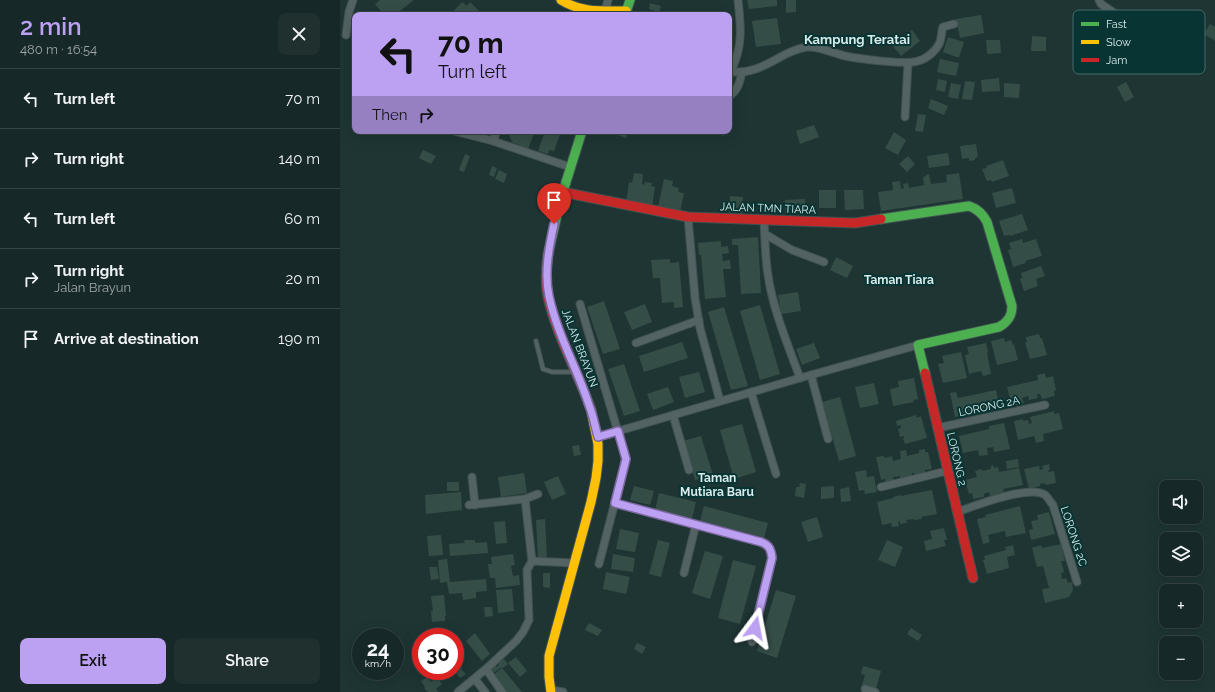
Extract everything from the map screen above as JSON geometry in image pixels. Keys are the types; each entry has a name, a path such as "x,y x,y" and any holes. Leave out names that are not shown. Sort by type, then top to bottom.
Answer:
{"street":[{"path":"346,35 349,12 353,0"},
{"path":"561,0 581,9 615,12"},
{"path":"605,11 608,0"},
{"path":"625,12 630,0"},
{"path":"732,68 737,60 740,49 740,16 738,0"},
{"path":"1099,0 1111,10"},
{"path":"732,71 742,72 753,70 799,48 808,47 862,58 908,63 917,62 927,57 938,46 941,41 943,27 954,24"},
{"path":"905,117 908,63"},
{"path":"732,94 737,88 742,72"},
{"path":"466,134 493,141 570,167"},
{"path":"493,141 496,134"},
{"name":"JALAN BRAYUN","path":"551,691 549,656 591,502 596,478 598,437 589,404 557,325 548,295 547,263 550,244 562,192 581,134"},
{"name":"JALAN TMN TIARA","path":"562,192 688,217 764,220 855,223 968,206 975,208 985,216 1012,306 1011,316 1008,321 1000,327 918,345"},
{"path":"688,217 695,298 699,320 720,401"},
{"path":"764,220 768,276 773,299 787,344 800,378"},
{"path":"765,234 792,250 824,262"},
{"path":"580,304 626,459 599,564"},
{"path":"636,343 699,320"},
{"path":"598,437 918,345"},
{"name":"LORONG 2","path":"918,345 972,578"},
{"path":"811,375 828,439"},
{"path":"751,392 776,474"},
{"name":"LORONG 2A","path":"937,428 1045,405"},
{"path":"673,415 689,470"},
{"path":"881,487 947,470"},
{"path":"472,477 472,505 525,499 538,494"},
{"name":"LORONG 2C","path":"957,512 1018,493 1037,492 1044,495 1053,505 1077,582"},
{"path":"458,692 475,679 516,641 523,632 529,620 527,570 532,561 525,499"},
{"path":"615,503 761,542 770,548 772,558 752,642"},
{"path":"684,573 696,524"},
{"path":"532,561 574,563"},
{"path":"486,669 502,692"},
{"path":"475,679 485,692"},
{"path":"865,689 876,692"},
{"path":"551,691 563,692"}],"lane":[{"path":"536,341 543,369 552,372 576,372"}],"building":[{"path":"380,0 414,0 399,12 382,12 375,4"},
{"path":"747,0 777,0 777,6 749,9"},
{"path":"786,0 796,0 796,12 786,13"},
{"path":"462,2 467,6 470,2 479,11 478,12 453,12"},
{"path":"650,3 661,6 659,12 649,9"},
{"path":"981,15 984,33 960,38 956,19"},
{"path":"777,18 781,44 756,47 752,21"},
{"path":"1210,24 1215,27 1215,41 1205,35"},
{"path":"912,30 920,41 901,56 892,45"},
{"path":"1032,36 1046,37 1046,51 1031,51"},
{"path":"948,37 964,42 959,58 943,52"},
{"path":"986,40 1000,40 1001,53 987,54"},
{"path":"940,59 959,63 956,76 937,72"},
{"path":"999,78 1000,91 982,92 981,80"},
{"path":"938,79 947,81 945,92 936,90"},
{"path":"965,81 975,82 972,100 962,99"},
{"path":"1126,82 1134,97 1125,102 1117,87"},
{"path":"951,83 961,85 958,99 948,97"},
{"path":"1004,83 1020,84 1019,98 1004,97"},
{"path":"931,99 948,106 944,115 928,108"},
{"path":"918,114 926,115 923,132 915,131"},
{"path":"814,125 819,137 800,144 796,131"},
{"path":"894,132 906,140 898,155 885,148"},
{"path":"534,134 528,149 512,142 509,135"},
{"path":"544,134 560,134 554,151 549,150 548,154 538,151"},
{"path":"615,134 628,134 626,138"},
{"path":"976,144 978,157 975,158 975,160 969,161 969,158 962,159 960,146"},
{"path":"423,150 436,156 431,164 419,158"},
{"path":"948,153 950,165 929,168 927,156"},
{"path":"465,154 470,156 464,172 459,170"},
{"path":"908,156 915,164 907,172 899,164"},
{"path":"1003,160 1009,176 992,182 991,180 987,181 982,169"},
{"path":"492,166 497,168 494,177 489,175"},
{"path":"499,170 507,174 504,183 495,179"},
{"path":"634,173 643,174 642,184 644,185 645,182 652,183 651,186 655,187 652,207 626,203 629,182 632,183"},
{"path":"959,173 963,199 881,211 878,192 893,190 892,182 900,181 901,189 904,188 903,184 908,183 909,188 924,185 923,177 929,174 931,184 947,182 946,175"},
{"path":"664,179 673,181 672,186 679,188 678,192 684,193 680,212 658,207"},
{"path":"1012,188 1016,203 996,208 992,193"},
{"path":"819,190 836,190 836,208 819,208"},
{"path":"844,190 863,190 864,209 845,210"},
{"path":"730,196 743,197 742,214 729,213"},
{"path":"805,199 806,212 785,213 785,200"},
{"path":"1022,214 1028,230 1010,236 1004,236 999,221"},
{"path":"758,237 761,293 741,294 738,245 732,245 732,239"},
{"path":"1022,239 1023,243 1036,239 1042,256 1025,261 1026,263 1013,267 1008,250 1011,249 1009,243"},
{"path":"721,241 721,247 728,246 729,253 722,254 723,261 730,260 731,269 723,269 726,297 705,299 701,255 699,255 698,243"},
{"path":"836,257 853,266 847,278 830,270"},
{"path":"670,259 670,263 679,262 683,307 674,308 674,302 662,303 660,278 653,278 651,260"},
{"path":"1041,266 1045,276 1036,279 1038,286 1024,291 1020,279 1022,278 1021,273"},
{"path":"798,292 801,311 781,314 778,295"},
{"path":"604,301 620,349 603,354 587,307"},
{"path":"645,304 652,322 632,330 624,312"},
{"path":"760,305 780,374 760,380 740,311"},
{"path":"724,307 748,386 731,390 708,312"},
{"path":"1039,334 1040,338 1042,338 1047,355 1030,359 1025,342 1027,342 1026,337"},
{"path":"1004,338 1005,342 1011,340 1013,345 1014,344 1018,360 997,365 991,341"},
{"path":"682,342 688,358 644,372 639,356"},
{"path":"814,343 820,358 802,365 796,349"},
{"path":"986,343 991,374 983,376 981,371 969,374 965,355 969,354 967,347"},
{"path":"961,352 967,378 943,383 938,364 944,363 942,356"},
{"path":"624,364 640,411 624,416 608,369"},
{"path":"699,372 705,392 685,398 679,377"},
{"path":"1045,373 1046,378 1053,376 1056,390 1054,391 1055,396 1042,399 1040,394 1037,394 1038,398 1029,400 1028,396 1022,398 1024,403 1012,406 1007,387 1038,380 1037,375"},
{"path":"914,378 918,399 913,400 914,402 893,406 890,389 899,387 898,381"},
{"path":"874,383 879,404 860,408 855,387"},
{"path":"668,387 674,402 653,410 647,394"},
{"path":"996,390 1000,408 970,414 970,410 965,411 966,415 955,417 950,393 956,392 958,398"},
{"path":"840,397 856,456 839,461 822,402"},
{"path":"1054,411 1054,414 1059,413 1063,429 1043,434 1044,441 1036,443 1034,436 1018,440 1014,421 1023,419 1023,421 1028,420 1029,424 1032,423 1030,417"},
{"path":"916,415 917,418 921,416 927,438 905,444 903,438 904,436 900,437 898,429 901,428 901,425 897,426 896,421"},
{"path":"1004,423 1010,449 994,452 993,447 987,448 988,455 979,456 978,450 963,453 959,436 989,429 989,426"},
{"path":"742,424 756,472 734,479 720,430"},
{"path":"701,436 713,475 695,480 683,441"},
{"path":"579,445 581,455 574,456 572,446"},
{"path":"925,449 925,452 928,452 932,469 925,470 925,473 915,475 912,473 912,477 900,479 900,476 893,477 894,480 885,482 885,479 881,480 876,457 884,456 885,458 892,456 893,461 901,459 900,451 906,450 907,456 919,453 919,450"},
{"path":"1018,459 1019,467 1007,469 1006,461"},
{"path":"1049,464 1050,470 1048,471 1054,471 1056,483 1045,485 1045,483 1040,484 1040,486 1029,489 1024,469 1039,466 1040,470 1043,469 1042,466"},
{"path":"993,465 994,468 998,467 999,472 1019,468 1023,485 1003,489 1004,492 990,496 989,492 984,494 984,497 973,499 972,493 969,494 965,480 977,477 975,471 991,469 991,466"},
{"path":"866,470 867,477 874,476 877,492 865,494 864,490 859,491 855,472"},
{"path":"524,473 527,493 501,497 498,477"},
{"path":"558,476 566,494 552,500 544,482"},
{"path":"447,482 459,482 459,491 447,491"},
{"path":"800,483 806,484 804,498 795,496 796,487 799,487"},
{"path":"634,486 654,491 650,505 630,500"},
{"path":"834,486 834,498 821,499 821,487"},
{"path":"849,487 851,501 841,502 840,489"},
{"path":"932,490 937,514 921,517 922,519 906,520 907,523 900,524 900,521 898,522 899,526 892,527 891,523 882,525 877,502 901,495"},
{"path":"461,492 462,510 426,514 425,495"},
{"path":"659,493 696,502 692,519 655,510"},
{"path":"704,506 768,523 764,538 700,521"},
{"path":"1020,506 1026,533 1006,537 1005,531 988,535 990,542 983,544 977,519 986,517 985,515"},
{"path":"1049,512 1055,534 1031,540 1029,530 1033,529 1031,521 1038,520 1037,515"},
{"path":"817,517 823,537 808,542 801,522"},
{"path":"545,519 547,557 538,557 536,520"},
{"path":"505,521 507,543 496,544 494,522"},
{"path":"944,528 947,540 944,540 946,546 926,551 924,541 932,539 930,531"},
{"path":"620,529 639,533 635,552 616,549"},
{"path":"441,535 443,555 429,556 427,536"},
{"path":"464,540 475,540 475,543 487,542 488,553 450,556 449,544 465,543"},
{"path":"658,540 670,543 661,577 649,574"},
{"path":"887,540 903,547 895,567 878,560"},
{"path":"1061,544 1065,561 1061,561 1064,572 1061,573 1062,579 1066,578 1068,583 1072,582 1073,590 1069,597 1045,603 1042,589 1049,588 1043,566 1037,567 1032,548 1041,545 1042,548"},
{"path":"1013,545 1015,555 1007,557 1009,568 987,574 983,560 985,560 984,556 1006,550 1005,547"},
{"path":"705,551 723,556 710,599 692,593"},
{"path":"513,554 515,565 511,566 513,576 519,575 520,585 496,588 495,578 490,578 488,564 492,564 491,557"},
{"path":"613,554 635,558 633,572 611,569"},
{"path":"447,559 450,582 486,579 487,591 476,592 476,598 463,600 462,593 449,594 447,582 440,583 438,560"},
{"path":"733,560 756,566 740,624 718,618"},
{"path":"429,567 437,567 439,579 431,580"},
{"path":"606,572 630,577 626,594 603,589"},
{"path":"543,573 550,573 550,588 543,587"},
{"path":"512,589 514,611 498,613 496,590"},
{"path":"776,590 796,596 777,658 757,651"},
{"path":"444,595 445,621 432,622 431,611 433,611 431,596"},
{"path":"484,607 492,607 493,616 485,617"},
{"path":"589,623 602,630 598,636 585,630"},
{"path":"911,628 922,635 918,641 907,634"},
{"path":"475,633 490,654 482,661 466,641"},
{"path":"637,643 646,647 642,654 634,649"},
{"path":"516,657 527,671 520,677 508,663"},
{"path":"504,659 508,664 492,674 491,673 493,671 490,669 495,665 497,667 499,664 498,663"},
{"path":"863,666 881,671 876,689 862,685 865,675 861,674"},
{"path":"502,668 522,692 506,692 492,676"},
{"path":"429,680 431,682 439,680 442,684 436,689 439,692 428,692 424,688 425,687 421,681"}],"traffic: fast":[{"path":"626,12 630,0"},
{"path":"548,254 561,198 581,134"},
{"path":"881,219 969,206 978,210 987,222 1012,306 1009,318 999,327 918,345 925,373"}],"traffic: slow":[{"path":"561,0 584,9 626,11"},
{"path":"551,692 549,656 591,502 596,478 598,444 591,410"}],"traffic: jam":[{"path":"562,192 688,217 855,223 881,219"},
{"path":"548,254 546,286 552,312 591,410"},
{"path":"925,373 973,578"}],"district":[{"name":"Kampung Teratai","path":"857,39"},
{"name":"Taman Tiara","path":"899,280"},
{"name":"Taman Mutiara Baru","path":"717,485"}],"route":[{"path":"554,224 547,263 548,295 557,325 589,404 598,437 618,431 626,459 615,503 761,542 767,545 770,548 772,558 755,628"}]}
